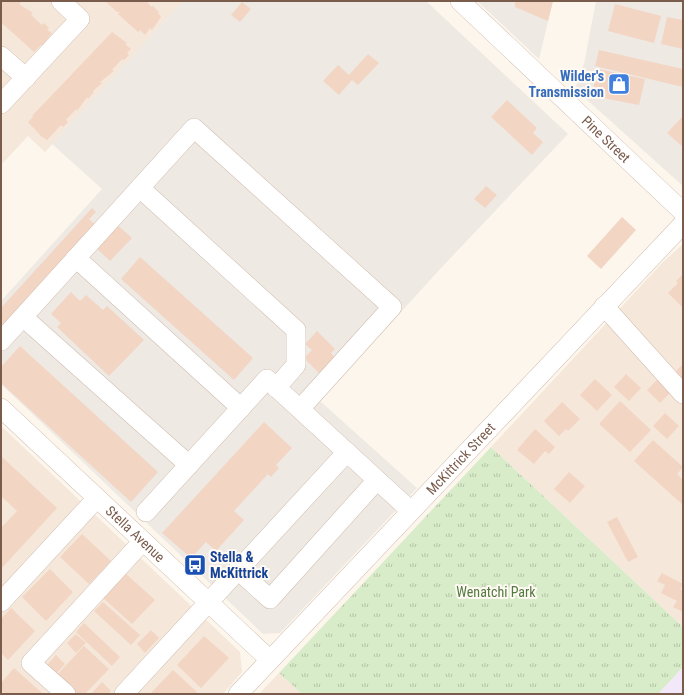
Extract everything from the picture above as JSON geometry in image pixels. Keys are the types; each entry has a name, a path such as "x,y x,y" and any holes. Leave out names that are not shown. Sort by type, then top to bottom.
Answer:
{"street":[{"path":"1,104 80,19 61,1"},
{"name":"Pine Street","path":"460,1 683,212"},
{"path":"1,56 26,78"},
{"path":"1,341 194,128 392,307 300,409"},
{"path":"140,188 296,330 296,365 276,388"},
{"name":"McKittrick Street","path":"238,694 683,224"},
{"path":"76,258 241,408"},
{"path":"604,306 683,394"},
{"path":"23,317 189,465"},
{"path":"146,512 267,379 411,511"},
{"name":"Stella Avenue","path":"1,408 270,660"},
{"path":"124,694 347,452"},
{"path":"238,570 270,599 378,480"},
{"path":"1,602 97,498"},
{"path":"66,694 32,663 143,541"}],"shaded area":[{"path":"1,1 183,1 45,152 28,136 1,165"},
{"path":"183,1 426,1 568,134 442,267 320,401 417,488 280,633 263,634 1,384 1,301 102,189 52,144"},
{"path":"477,1 553,1 539,59"},
{"path":"596,1 683,1 683,186 575,89 584,64"},
{"path":"683,244 683,627 491,447 664,261"},
{"path":"1,426 240,652 242,672 223,694 1,694"},
{"path":"683,667 683,694 658,694"},
{"path":"279,673 302,694 259,694"}],"green space":[{"name":"Wenatchi Park","path":"491,447 683,627 683,667 658,694 302,694 279,673"}],"building":[{"path":"1,1 19,1 21,3 19,4 33,13 31,15 42,25 44,23 49,28 47,30 52,33 42,46 41,45 34,52 1,24"},
{"path":"105,1 147,1 151,7 153,6 159,12 158,13 161,17 152,30 150,28 145,35 140,30 138,32 118,14 120,12 117,12"},
{"path":"515,1 553,1 548,21 515,7"},
{"path":"242,2 251,9 240,22 231,15"},
{"path":"615,4 661,16 654,43 608,31"},
{"path":"667,17 683,20 683,49 661,44"},
{"path":"112,32 127,43 125,44 131,49 127,53 129,55 124,60 122,59 112,70 114,71 100,82 102,83 93,91 94,92 88,99 87,97 77,111 76,109 66,120 68,122 63,127 61,125 47,140 41,136 28,122"},
{"path":"599,50 683,69 683,87 595,66"},
{"path":"368,54 379,63 358,85 352,80 339,95 323,81 338,65 349,75"},
{"name":"Wilder's Transmission","path":"598,69 645,79 639,105 603,98 604,92 593,89"},
{"path":"507,100 537,128 533,133 543,142 532,155 491,117"},
{"path":"683,116 683,147 667,133"},
{"path":"486,186 497,195 485,208 474,199"},
{"path":"92,208 96,212 89,219 97,226 1,332 1,308"},
{"path":"622,217 636,230 601,269 587,256"},
{"path":"114,222 132,238 110,261 93,245"},
{"path":"140,257 253,358 234,380 121,279"},
{"path":"683,274 683,308 668,293 678,283 676,281"},
{"path":"71,292 80,301 86,295 103,310 107,306 144,340 109,376 57,327 61,323 51,314"},
{"path":"317,331 335,349 331,353 334,357 319,373 304,358 312,350 305,344"},
{"path":"20,346 158,472 131,502 1,383 1,367"},
{"path":"683,364 683,379 675,372"},
{"path":"626,374 641,388 629,401 614,387"},
{"path":"595,379 612,395 597,411 580,395"},
{"path":"658,379 671,392 660,403 647,390"},
{"path":"620,401 651,430 630,452 599,424"},
{"path":"562,402 580,419 568,431 566,429 559,436 544,421"},
{"path":"665,413 679,426 667,439 653,426"},
{"path":"264,422 292,448 276,465 279,468 271,477 268,474 234,511 244,520 216,551 206,542 191,558 162,533"},
{"path":"535,429 555,447 549,454 545,451 534,464 517,450"},
{"path":"653,440 683,467 677,474 683,480 683,505 634,461"},
{"path":"1,456 57,508 1,569 1,528 17,511 1,496"},
{"path":"569,472 585,486 570,503 554,489"},
{"path":"617,517 638,557 628,562 607,522"},
{"path":"82,534 111,561 89,584 60,557"},
{"path":"50,569 73,592 46,621 22,597"},
{"path":"125,573 155,600 132,624 102,597"},
{"path":"662,573 683,584 680,589 683,591 683,612 673,607 677,601 661,593 665,585 657,581"},
{"path":"103,602 140,635 131,645 94,611"},
{"path":"11,608 35,631 8,660 1,653 1,619"},
{"path":"84,623 120,657 112,666 76,632"},
{"path":"151,630 159,638 145,653 137,644"},
{"path":"76,634 86,643 76,653 67,643"},
{"path":"204,636 229,658 201,688 177,665"},
{"path":"84,646 109,669 85,694 76,694 56,676"},
{"path":"56,655 65,664 56,674 47,665"},
{"path":"14,668 43,694 5,694 1,691 1,683"},
{"path":"173,670 197,692 195,694 150,694"},
{"path":"102,682 111,691 108,694 91,694"}],"place":[{"name":"Wilder's Transmission","path":"619,84"},
{"name":"Stella & McKittrick","path":"195,565"}]}
